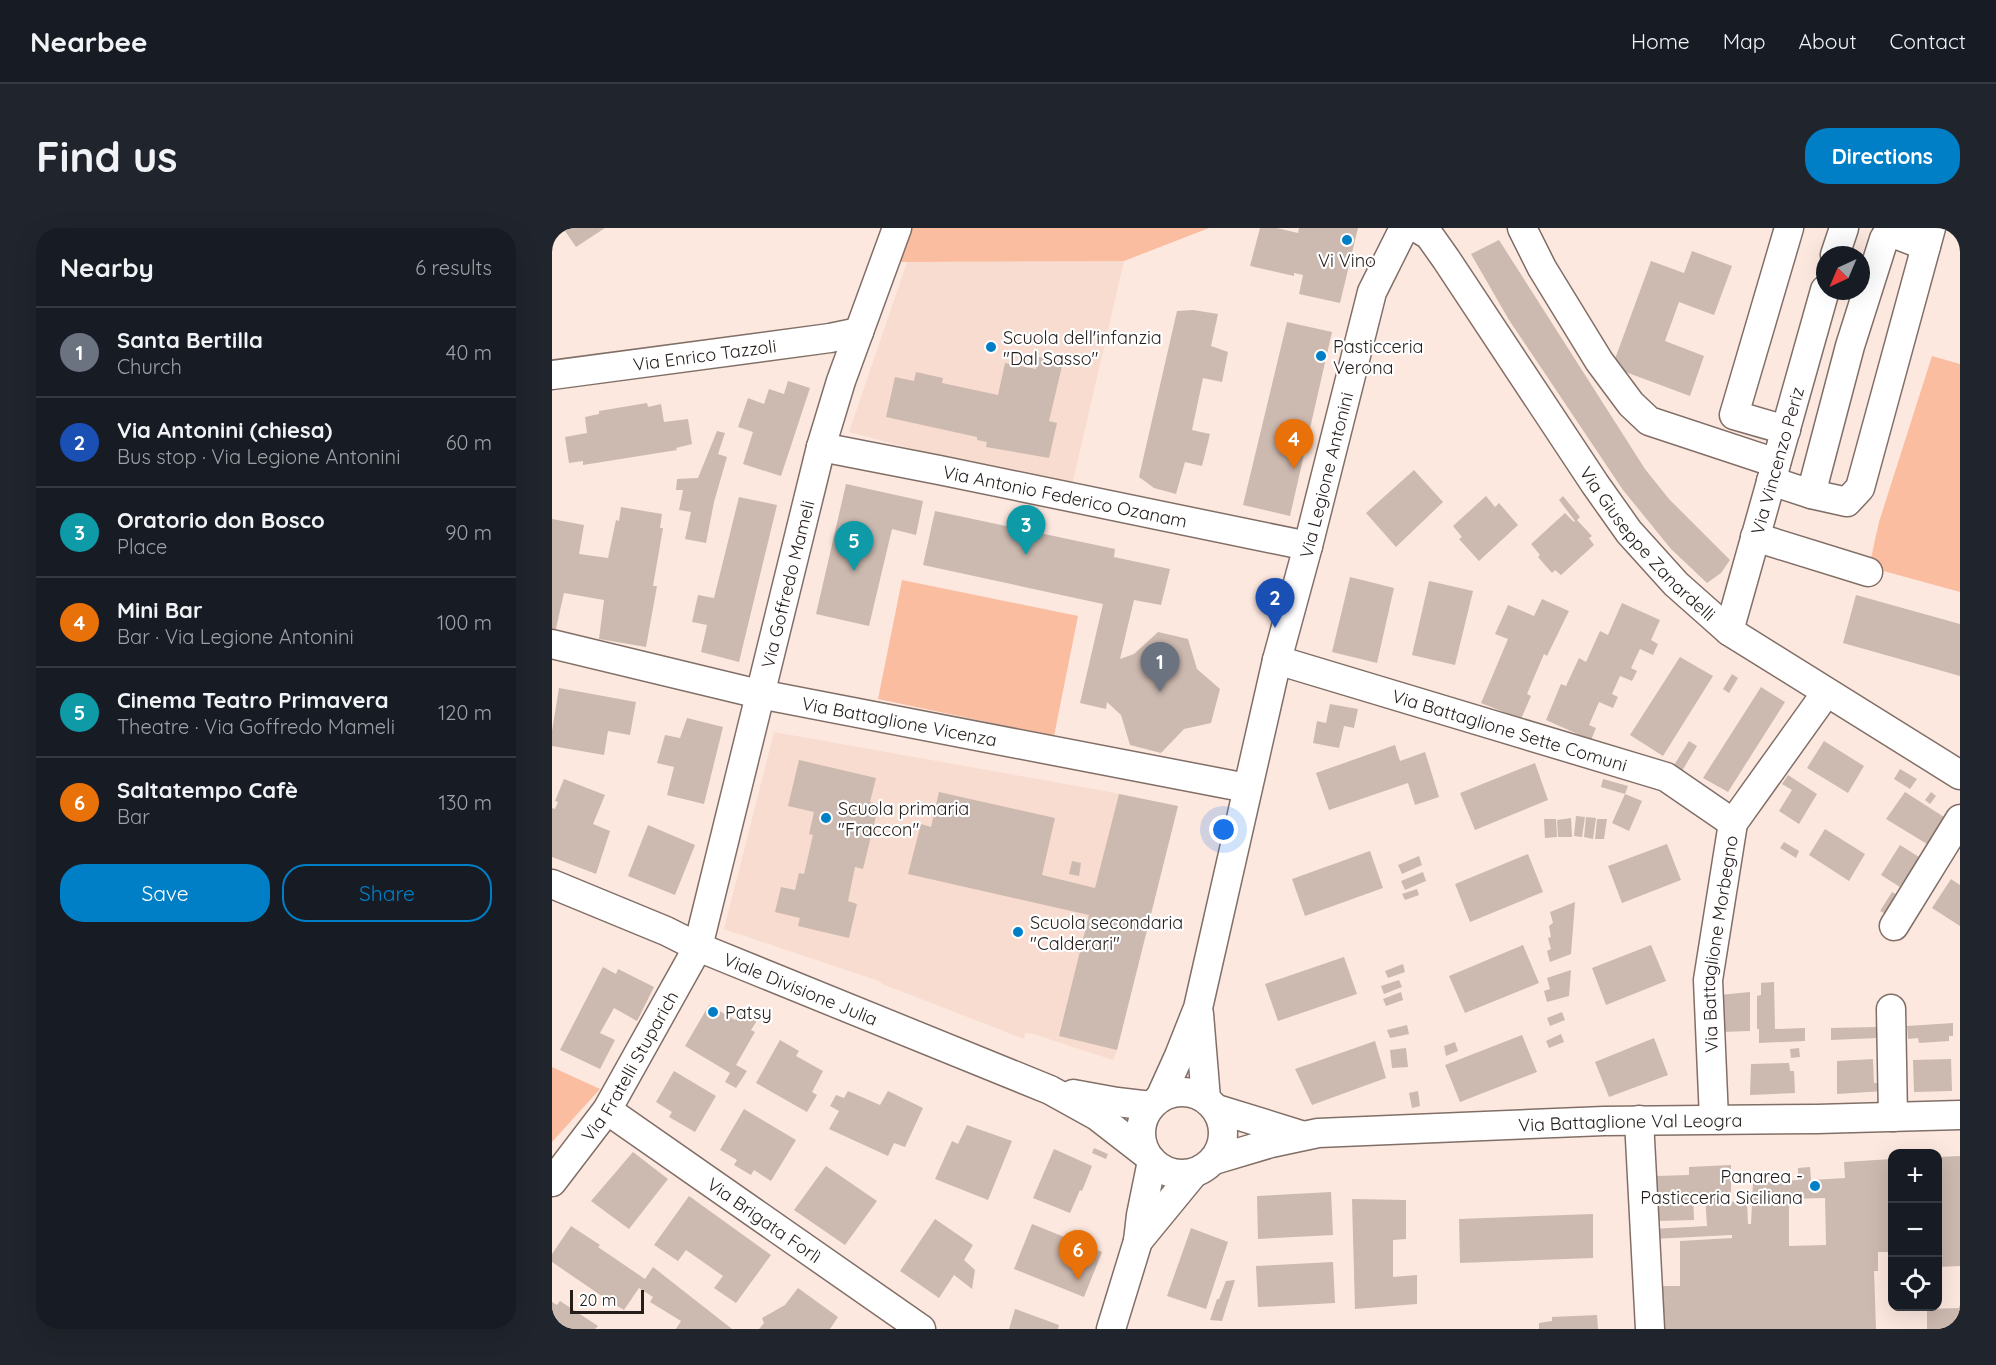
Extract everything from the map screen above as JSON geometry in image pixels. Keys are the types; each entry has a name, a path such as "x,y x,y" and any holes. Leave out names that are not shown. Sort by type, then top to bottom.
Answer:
{"street":[{"name":"Via Goffredo Mameli","path":"698,947 821,447 841,381 897,228"},
{"name":"Via Legione Antonini","path":"1155,1102 1179,1056 1198,1008 1277,660 1372,292 1404,228"},
{"name":"Via Giuseppe Zanardelli","path":"1417,228 1429,235 1629,532 1676,584 1728,631 1960,775"},
{"path":"1522,228 1542,268 1599,361 1631,404 1648,421 1774,472 1811,494 1846,501 1860,488 1929,237 1887,234 1884,239 1850,346 1811,494"},
{"path":"1786,430 1734,415 1789,228"},
{"path":"1838,246 1844,228"},
{"name":"Via Vincenzo Periz","path":"1728,631 1822,300"},
{"name":"Via Enrico Tazzoli","path":"552,375 830,338 859,332"},
{"name":"Via Antonio Federico Ozanam","path":"821,447 1308,546"},
{"path":"1755,537 1868,572"},
{"name":"Via Battaglione Vicenza","path":"552,644 759,694 1247,788"},
{"name":"Via Battaglione Sette Comuni","path":"1277,660 1666,777 1733,823"},
{"name":"Via Battaglione Morbegno","path":"1714,1119 1708,980 1733,823 1826,693"},
{"path":"1894,926 1960,819"},
{"name":"Viale Divisione Julia","path":"552,884 666,931 698,947 1050,1090 1097,1116 1149,1158"},
{"name":"Via Fratelli Stuparich","path":"552,1182 607,1110 698,947"},
{"name":"Via Legione Antonini","path":"1198,1008 1211,1104"},
{"path":"1890,1010 1893,1117"},
{"name":"Viale Divisione Julia","path":"1050,1090 1117,1102 1155,1102"},
{"path":"1138,1241 1203,1167 1221,1150 1224,1136 1223,1123 1211,1104 1195,1093 1182,1091 1170,1093 1155,1102 1144,1117 1141,1129 1142,1142 1149,1158 1169,1173 1180,1175 1203,1167"},
{"name":"Via Battaglione Val Leogra","path":"1211,1104 1301,1135"},
{"name":"Via Brigata Forlì","path":"607,1110 921,1329"},
{"name":"Via Battaglione Val Leogra","path":"1203,1167 1301,1135 1317,1133 1639,1120 1960,1115"},
{"path":"1639,1120 1650,1329"},
{"path":"1111,1329 1138,1241 1149,1158"}],"shaded area":[{"path":"906,228 1209,228 1124,261 893,262"},
{"name":"Scuola dell'infanzia \"Dal Sasso\"","path":"1124,261 1072,485 965,463 849,432 907,262"},
{"path":"1932,356 1960,364 1960,592 1869,567 1879,522"},
{"path":"902,580 1078,616 1054,736 878,699"},
{"name":"Scuola secondaria \"Calderari\"","path":"774,732 1178,806 1113,1060 1033,1034 1025,1033 1024,1039 876,980 724,929"},
{"path":"552,1067 600,1089 552,1142"}],"building":[{"path":"563,228 605,228 576,247"},
{"path":"1260,228 1277,228 1298,233 1299,228 1358,228 1340,303 1299,294 1303,275 1294,273 1294,276 1250,266"},
{"path":"1499,240 1645,469 1669,499 1730,560 1721,573 1707,583 1671,549 1623,490 1509,320 1471,254"},
{"path":"1692,251 1732,266 1714,315 1679,302 1665,341 1704,356 1690,396 1612,367 1651,261 1684,273"},
{"path":"1193,310 1218,314 1211,346 1228,352 1222,382 1203,378 1192,430 1210,434 1202,466 1185,462 1176,494 1154,488 1139,477 1177,311"},
{"path":"1287,322 1332,332 1290,516 1243,505"},
{"path":"1039,357 1063,362 1049,421 1057,423 1049,458 986,447 987,442 977,440 977,437 886,417 895,377 914,381 916,372 943,378 942,383 998,395 1005,363 1036,369"},
{"path":"788,381 810,388 781,476 743,464 753,432 738,427 748,398 764,404 769,389 784,394"},
{"path":"647,403 648,407 661,404 664,422 688,419 692,444 676,448 677,450 583,465 583,461 569,463 565,437 587,433 585,417 599,414 599,411"},
{"path":"717,431 725,433 718,454 727,457 714,502 706,543 685,539 691,512 679,510 683,490 676,490 677,479 698,478"},
{"path":"1414,470 1443,502 1396,547 1366,513"},
{"path":"846,484 923,501 916,535 892,529 869,626 816,614"},
{"path":"1486,496 1495,507 1499,503 1518,525 1479,561 1459,539 1462,537 1453,526"},
{"path":"1563,496 1580,517 1577,520 1592,536 1589,538 1594,545 1561,575 1555,570 1552,573 1538,557 1540,555 1531,544 1565,513 1575,521 1559,500"},
{"path":"739,497 777,505 739,662 701,652 707,625 692,622 698,595 714,598"},
{"path":"621,507 662,514 660,528 663,528 653,586 657,586 646,647 599,639 604,600 564,593 555,633 552,632 552,519 584,525 579,554 608,558"},
{"path":"935,511 1115,549 1114,557 1170,569 1161,605 1134,600 1120,659 1134,654 1158,632 1188,639 1197,669 1220,689 1211,723 1184,729 1161,753 1130,745 1121,715 1107,702 1106,709 1080,703 1103,604 923,565"},
{"path":"1350,577 1394,588 1377,663 1332,652"},
{"path":"1429,581 1473,591 1455,665 1412,655"},
{"path":"1856,595 1960,624 1960,676 1843,643"},
{"path":"1542,599 1569,611 1547,656 1544,654 1527,694 1531,696 1521,719 1481,703 1508,639 1495,634 1508,605 1534,616"},
{"path":"1622,603 1660,620 1651,640 1658,644 1653,655 1640,649 1631,668 1637,671 1632,681 1620,676 1612,694 1618,697 1613,708 1599,702 1589,725 1596,728 1591,740 1546,720 1561,684 1566,686 1579,658 1586,662 1600,631 1608,635"},
{"path":"1680,657 1713,676 1663,756 1630,735"},
{"path":"1732,674 1738,678 1729,693 1723,689"},
{"path":"1761,687 1785,702 1728,792 1703,778"},
{"path":"559,688 636,702 630,735 608,731 604,755 552,746"},
{"path":"1330,704 1358,709 1354,728 1344,726 1339,748 1313,743 1317,721 1326,723"},
{"path":"687,718 723,727 704,804 667,795 674,767 657,763 665,735 680,738"},
{"path":"1689,741 1697,746 1679,776 1671,770"},
{"path":"1824,741 1864,766 1848,793 1807,768"},
{"path":"1395,745 1400,761 1425,752 1439,797 1415,805 1408,783 1329,810 1316,773"},
{"path":"799,760 876,778 870,802 879,804 863,869 855,867 848,901 857,904 849,938 798,926 800,918 775,912 781,887 795,890 799,873 804,874 813,835 809,834 814,812 788,806"},
{"path":"1535,763 1548,800 1475,830 1460,793"},
{"path":"1900,769 1917,779 1910,789 1894,779"},
{"path":"1788,775 1817,794 1799,824 1779,811 1792,790 1782,784"},
{"path":"564,779 605,795 593,824 610,831 596,874 552,857 552,808 555,809 558,802 555,801"},
{"path":"1603,779 1628,786 1625,794 1601,787"},
{"path":"939,792 1055,818 1042,875 1095,888 1119,794 1178,806 1117,1050 1059,1036 1089,915 908,874 921,824 931,827"},
{"path":"1905,792 1944,817 1927,844 1886,819"},
{"path":"1931,792 1936,796 1930,804 1925,800"},
{"path":"1625,794 1642,801 1629,831 1612,823"},
{"path":"1576,816 1585,817 1582,837 1574,836"},
{"path":"1586,817 1596,818 1593,839 1584,837"},
{"path":"1571,818 1572,837 1558,837 1557,820"},
{"path":"1544,819 1556,819 1557,837 1545,838"},
{"path":"1597,819 1607,819 1604,839 1595,839"},
{"path":"648,825 695,845 675,895 628,876"},
{"path":"1825,829 1865,854 1849,881 1809,855"},
{"path":"1784,842 1799,851 1796,858 1780,848"},
{"path":"1667,844 1681,880 1622,903 1608,866"},
{"path":"1900,845 1919,857 1921,854 1932,861 1918,881 1908,875 1900,887 1881,875"},
{"path":"1370,851 1383,888 1305,916 1292,879"},
{"path":"1528,854 1543,892 1470,922 1455,884"},
{"path":"1419,856 1422,865 1402,874 1398,865"},
{"path":"1072,861 1081,863 1079,876 1069,874"},
{"path":"1423,872 1426,881 1405,890 1401,881"},
{"path":"1951,879 1960,885 1960,926 1932,908"},
{"path":"1417,889 1419,895 1405,900 1402,894"},
{"path":"1892,892 1899,896 1888,915 1880,911"},
{"path":"1575,902 1571,954 1550,962 1547,951 1551,949 1548,938 1551,937 1549,926 1553,923 1550,912"},
{"path":"1523,945 1539,983 1465,1013 1449,976"},
{"path":"1651,945 1666,981 1606,1005 1592,968"},
{"path":"1344,957 1357,994 1278,1021 1265,984"},
{"path":"1403,964 1405,972 1388,978 1385,971"},
{"path":"603,967 616,974 618,969 654,987 637,1021 614,1008 600,1033 615,1040 600,1069 560,1050"},
{"path":"1571,970 1569,996 1547,1002 1544,991 1550,989 1547,978"},
{"path":"1399,980 1402,987 1384,994 1381,986"},
{"path":"1774,982 1775,1029 1805,1028 1805,1041 1759,1043 1757,996 1761,995 1761,983"},
{"path":"1401,992 1403,1000 1386,1006 1383,999"},
{"path":"1750,992 1750,1031 1720,1032 1719,995"},
{"path":"709,1005 735,1020 741,1010 758,1019 751,1030 755,1032 736,1065 747,1071 736,1088 725,1082 730,1073 685,1046"},
{"path":"1562,1012 1565,1020 1550,1026 1547,1018"},
{"path":"1953,1023 1953,1036 1949,1036 1949,1041 1919,1043 1918,1038 1908,1039 1907,1026"},
{"path":"1407,1025 1409,1034 1390,1038 1387,1030"},
{"path":"1876,1027 1877,1038 1831,1040 1831,1028"},
{"path":"1561,1034 1564,1042 1549,1048 1546,1041"},
{"path":"1522,1035 1537,1072 1460,1102 1445,1065"},
{"path":"1654,1038 1668,1075 1609,1097 1595,1062"},
{"path":"780,1040 799,1051 796,1056 823,1071 812,1092 817,1095 807,1112 756,1083"},
{"path":"1375,1041 1386,1078 1312,1105 1295,1069"},
{"path":"1455,1042 1458,1051 1446,1056 1444,1046"},
{"path":"1406,1048 1408,1067 1392,1068 1390,1050"},
{"path":"1799,1048 1800,1057 1791,1058 1790,1049"},
{"path":"1873,1059 1874,1083 1883,1082 1884,1091 1837,1094 1837,1061"},
{"path":"1951,1059 1952,1091 1914,1092 1913,1060"},
{"path":"1789,1063 1790,1071 1794,1071 1795,1093 1750,1095 1751,1064"},
{"path":"674,1071 716,1096 695,1132 669,1117 672,1112 656,1102"},
{"path":"848,1091 880,1105 888,1091 923,1108 905,1147 894,1143 888,1156 829,1129 839,1111 830,1106 836,1095 844,1098"},
{"path":"1418,1091 1420,1106 1412,1108 1409,1093"},
{"path":"744,1109 796,1140 771,1181 754,1170 751,1175 734,1165 737,1160 720,1150"},
{"path":"967,1125 1012,1141 988,1200 935,1179 952,1141 958,1144"},
{"path":"1094,1148 1108,1154 1106,1159 1092,1153"},
{"path":"1054,1149 1092,1166 1070,1213 1033,1198"},
{"path":"633,1152 668,1179 629,1229 591,1201"},
{"path":"1960,1156 1960,1266 1942,1267 1942,1157"},
{"path":"1888,1159 1888,1252 1878,1252 1878,1271 1874,1271 1876,1329 1657,1329 1657,1286 1680,1286 1680,1241 1732,1238 1732,1235 1653,1239 1652,1229 1707,1226 1705,1194 1693,1194 1694,1220 1656,1221 1655,1176 1689,1175 1689,1167 1731,1165 1731,1193 1722,1194 1722,1202 1747,1201 1748,1224 1751,1224 1753,1183 1798,1180 1798,1168 1810,1167 1811,1180 1845,1178 1844,1162","holes":["1825,1198 1826,1245 1789,1246 1789,1199"]},
{"path":"826,1166 877,1201 845,1245 794,1210"},
{"path":"1331,1192 1333,1235 1258,1239 1257,1196"},
{"path":"689,1196 771,1255 736,1303 714,1288 723,1276 686,1250 678,1261 654,1245"},
{"path":"1352,1199 1406,1200 1406,1239 1393,1240 1393,1277 1417,1275 1417,1304 1355,1309"},
{"path":"1593,1214 1593,1258 1460,1263 1459,1219"},
{"path":"935,1219 973,1245 964,1260 975,1270 972,1289 954,1275 939,1298 900,1271"},
{"path":"1032,1224 1102,1252 1084,1297 1014,1269"},
{"path":"571,1226 645,1279 653,1267 732,1329 676,1329 681,1321 650,1302 653,1297 639,1288 624,1310 612,1303 552,1262 552,1254"},
{"path":"1191,1228 1228,1242 1206,1309 1167,1296"},
{"path":"1333,1262 1335,1303 1258,1307 1256,1266"},
{"path":"1235,1280 1222,1321 1210,1320 1226,1281"},
{"path":"798,1288 838,1317 830,1329 759,1329 764,1323 762,1318 785,1305"},
{"path":"560,1301 598,1326 595,1329 552,1329 552,1302 557,1305"},
{"path":"1960,1308 1960,1329 1927,1329 1927,1311 1942,1311 1942,1309"},
{"path":"1015,1309 1059,1325 1058,1329 1009,1329"},
{"path":"1597,1315 1598,1329 1539,1329 1539,1323 1552,1321 1552,1317"}],"place":[{"name":"Vi Vino","path":"1347,240"},
{"name":"Scuola dell'infanzia \"Dal Sasso\"","path":"991,347"},
{"name":"Pasticceria Verona","path":"1321,356"},
{"name":"Mini Bar","path":"1294,469"},
{"name":"Oratorio don Bosco","path":"1026,555"},
{"name":"Cinema Teatro Primavera","path":"854,571"},
{"name":"Via Antonini (chiesa)","path":"1275,628"},
{"name":"Santa Bertilla","path":"1160,692"},
{"name":"Scuola primaria \"Fraccon\"","path":"826,818"},
{"name":"Scuola secondaria \"Calderari\"","path":"1018,932"},
{"name":"Patsy","path":"713,1012"},
{"name":"Panarea - Pasticceria Siciliana","path":"1815,1186"},
{"name":"Saltatempo Cafè","path":"1078,1280"}]}
